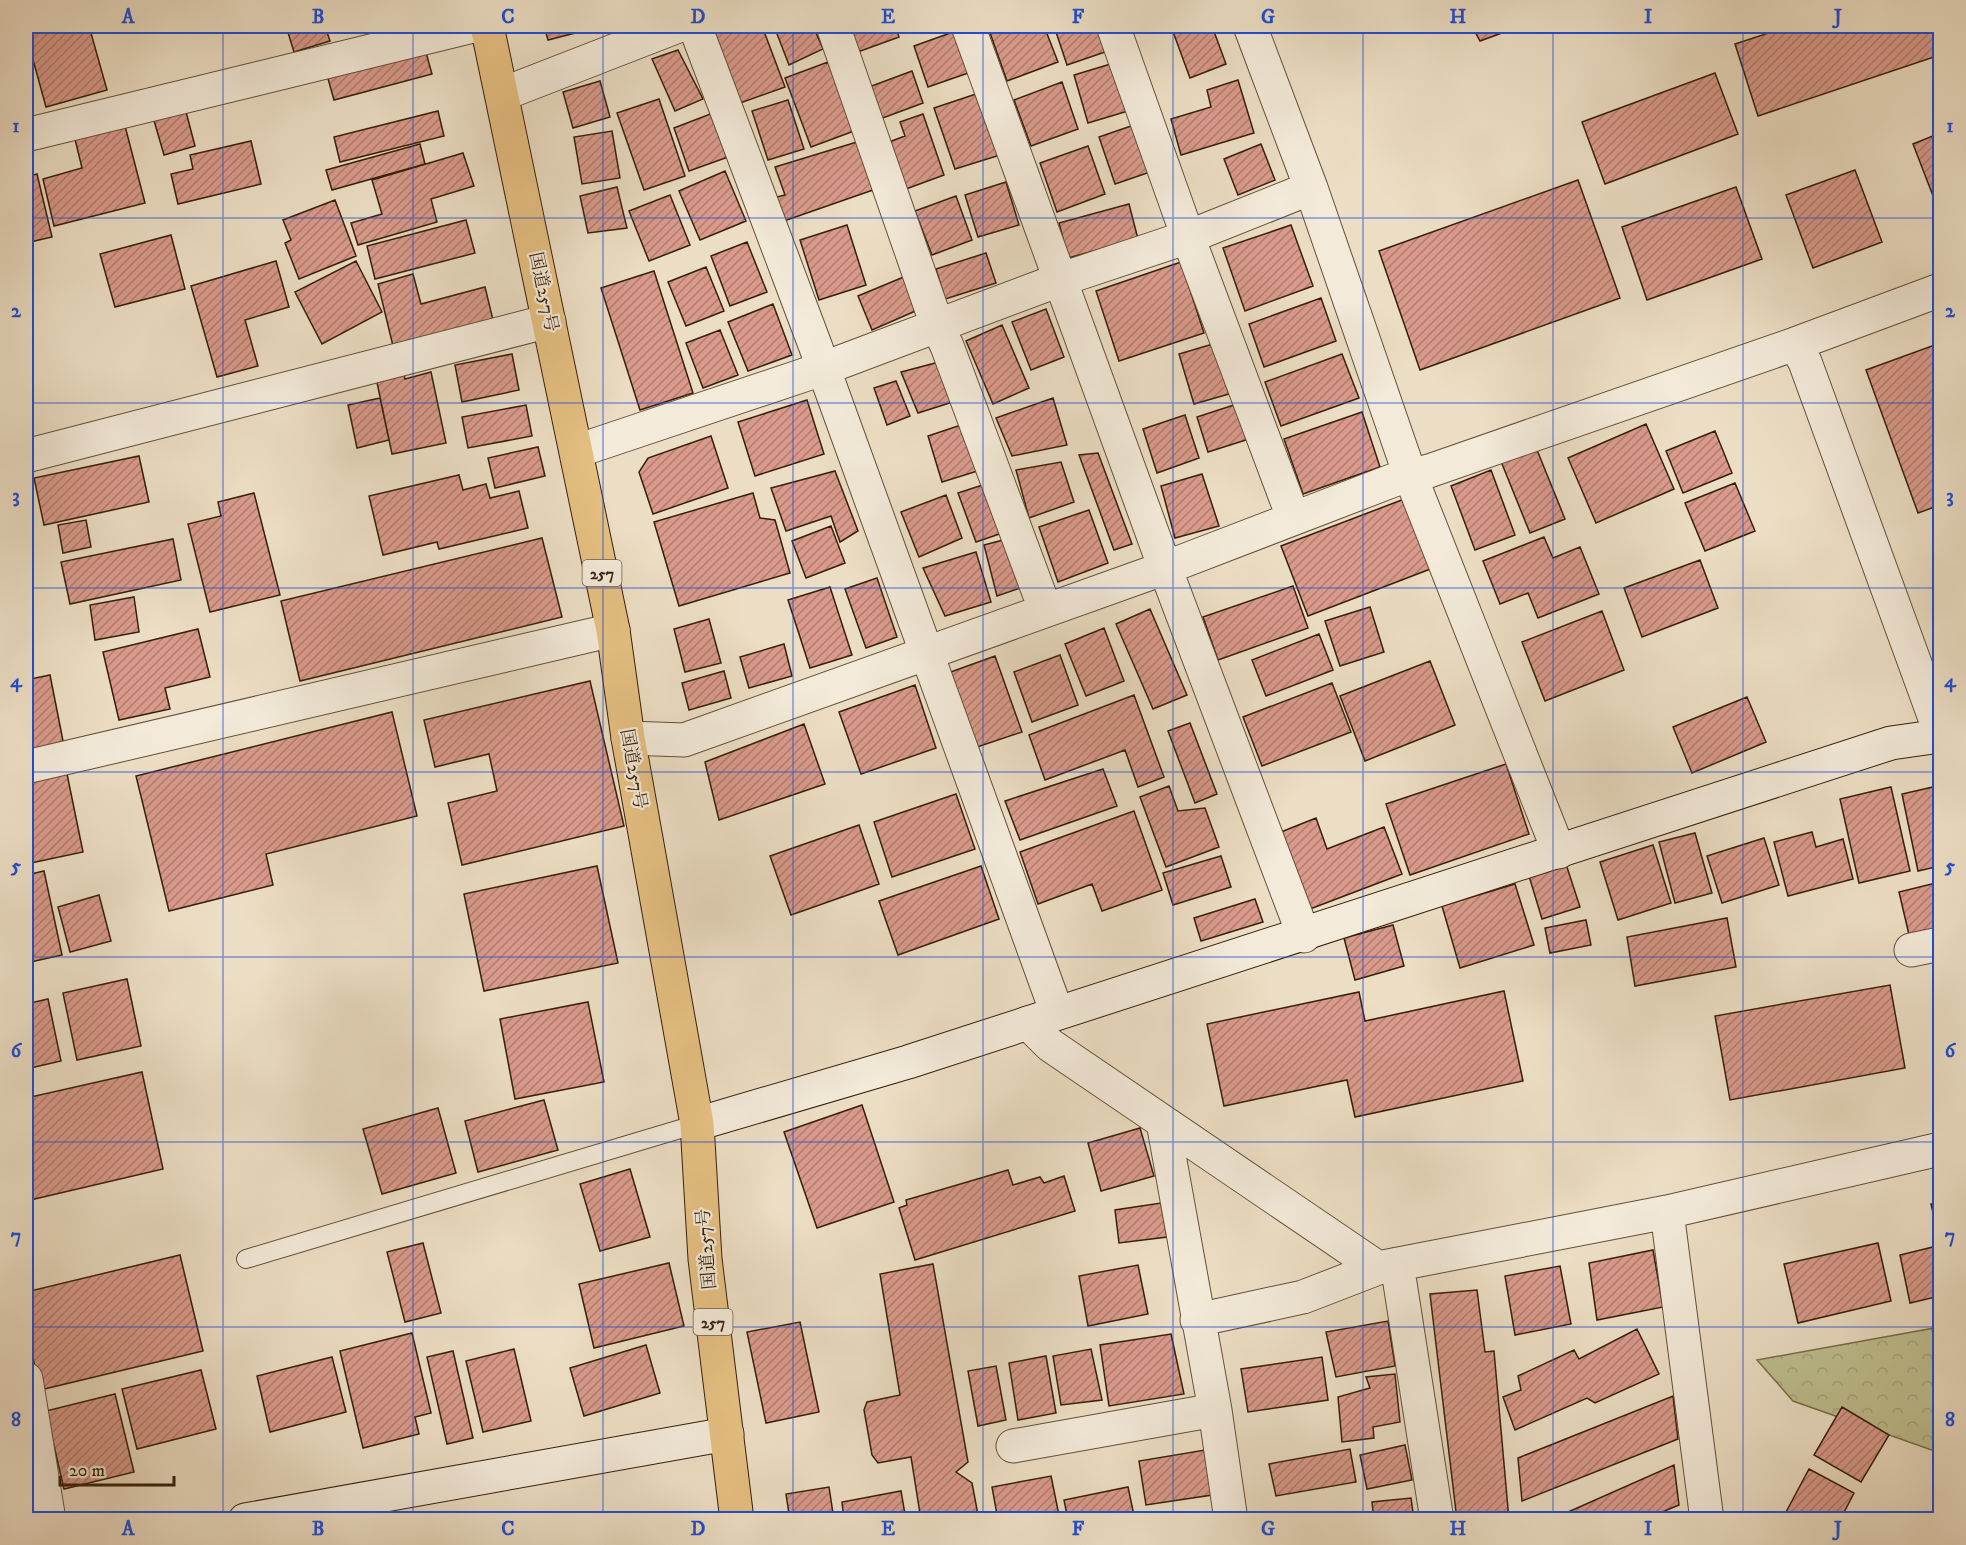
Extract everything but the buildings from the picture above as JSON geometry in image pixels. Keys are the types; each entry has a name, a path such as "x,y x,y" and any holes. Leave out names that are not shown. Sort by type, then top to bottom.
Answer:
{"highway":[{"name":"国道257号","path":"487,26 613,630 628,738 698,1124 705,1259 737,1520"}],"street":[{"path":"26,135 473,26"},
{"path":"503,94 678,26"},
{"path":"699,26 699,38 926,653 1050,1045 1163,1122 1388,1266 1437,1520"},
{"path":"833,26 937,325 947,346 1045,609"},
{"path":"968,26 1165,568 1304,936"},
{"path":"1113,26 1188,237 1293,517"},
{"path":"1250,26 1311,188 1410,475 1559,852"},
{"path":"577,451 822,369 1059,280 1188,237 1311,188"},
{"path":"628,738 684,740 1165,568 1293,517 1410,475 1429,471 1795,344 1941,290"},
{"path":"26,456 549,321"},
{"path":"698,1124 908,1062 1304,936 1891,743 1941,734 1805,362 1795,344"},
{"path":"26,767 613,630"},
{"path":"1163,1122 1215,1410 1231,1520"},
{"path":"1197,1320 1303,1297 1388,1266 1667,1212 1941,1149"},
{"path":"1667,1212 1707,1520"},
{"path":"26,1379 49,1520"},
{"path":"1013,1446 1215,1410"},
{"path":"245,1520 727,1434"}],"lane":[{"path":"246,1259 698,1124"}],"green space":[{"path":"1940,1327 1940,1453 1793,1401 1757,1360"}]}
